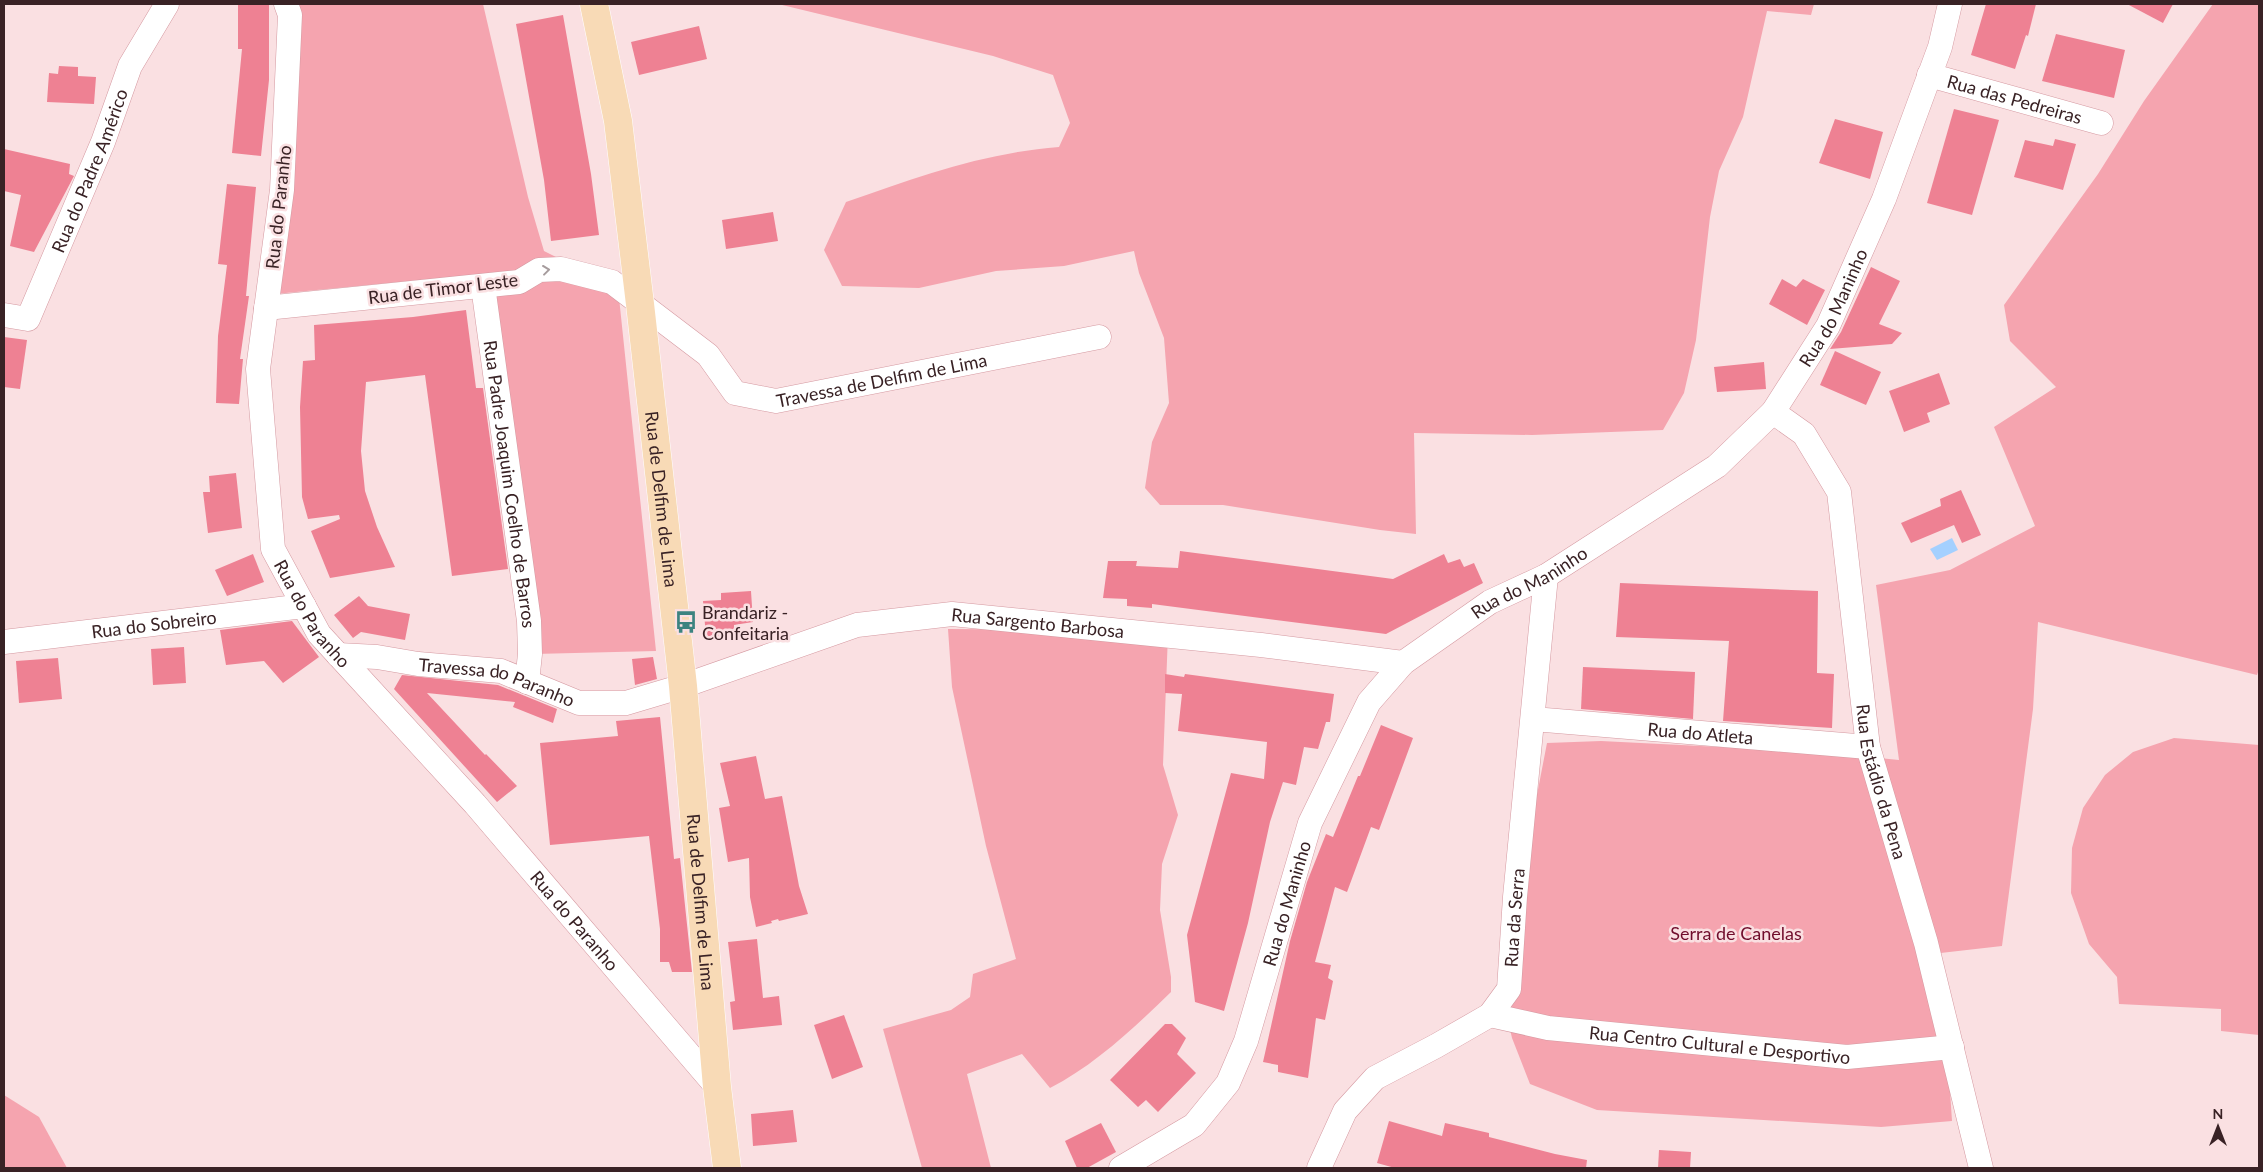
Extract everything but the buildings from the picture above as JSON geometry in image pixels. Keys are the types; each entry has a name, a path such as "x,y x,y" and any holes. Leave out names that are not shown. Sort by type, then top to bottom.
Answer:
{"main road":[{"name":"Rua de Delfim de Lima","path":"594,4 618,121 640,304 683,686 717,1087 727,1168"}],"street":[{"name":"Rua do Padre Américo","path":"4,315 28,319 103,142 130,66 167,4"},
{"name":"Rua do Paranho","path":"286,4 290,15 282,190 258,369 273,549 319,634 475,804 717,1087"},
{"name":"Rua do Maninho","path":"1121,1168 1194,1125 1228,1083 1246,1041 1310,823 1369,702 1402,663 1490,602 1546,576 1717,466 1773,412 1828,326 1884,199 1940,47 1950,4"},
{"name":"Rua das Pedreiras","path":"1929,75 2101,123"},
{"name":"Rua de Timor Leste","path":"266,308 519,282 539,270 561,269 612,282 640,304"},
{"name":"Rua Padre Joaquim Coelho de Barros","path":"483,286 529,621 530,654 527,682"},
{"name":"Travessa de Delfim de Lima","path":"640,304 708,355 734,393 776,401 1099,337"},
{"name":"Rua Estádio da Pena","path":"1773,412 1804,434 1839,492 1868,747 1926,943 1981,1168"},
{"name":"Rua da Serra","path":"1319,1168 1345,1111 1375,1078 1490,1015 1509,988 1514,897 1546,576"},
{"name":"Rua do Sobreiro","path":"4,642 304,606"},
{"name":"Rua Sargento Barbosa","path":"683,686 857,624 952,614 1261,645 1402,663"},
{"name":"Travessa do Paranho","path":"338,655 377,657 418,664 501,671 579,703 626,703 683,686"},
{"name":"Rua do Atleta","path":"1533,719 1868,747"},
{"name":"Rua Centro Cultural e Desportivo","path":"1490,1015 1548,1028 1847,1057 1952,1047"}],"green space":[{"path":"283,4 483,4 528,197 544,251 618,288 656,651 534,654 487,284 451,277 265,295"},
{"path":"778,4 1814,4 1811,15 1767,11 1743,117 1719,171 1710,217 1696,340 1684,393 1663,430 1532,435 1414,433 1416,534 1223,505 1160,505 1145,488 1152,442 1169,403 1164,338 1139,273 1134,251 1064,266 996,271 919,288 842,286 824,250 846,202 925,175 977,160 1059,147 1070,123 1053,75 993,56"},
{"name":"Serra de Canelas","path":"2213,4 2259,4 2259,669 2257,675 2038,622 2033,709 2002,946 1923,955 1950,1091 1952,1121 1881,1127 1597,1110 1530,1084 1512,1038 1500,986 1547,743 1601,741 1819,752 1899,760 1876,585 1950,570 2035,526 1994,427 2056,387 2010,341 2004,305 2098,174 2144,101"},
{"path":"948,629 1068,630 1168,634 1163,765 1178,815 1162,864 1160,910 1171,977 1171,992 1129,1032 1099,1057 1050,1088 1022,1054 967,1074 991,1168 922,1168 883,1029 951,1010 970,997 973,974 1016,959 986,846 952,687"},
{"path":"2174,738 2259,745 2259,1035 2221,1031 2221,1009 2119,1004 2117,977 2089,944 2071,893 2072,848 2083,808 2105,775 2133,752"},
{"path":"4,1095 39,1117 67,1168 4,1168"}],"water":[{"path":"1952,538 1958,550 1937,560 1930,549"}],"place":[{"name":"Brandariz - Confeitaria","path":"686,622"}]}
